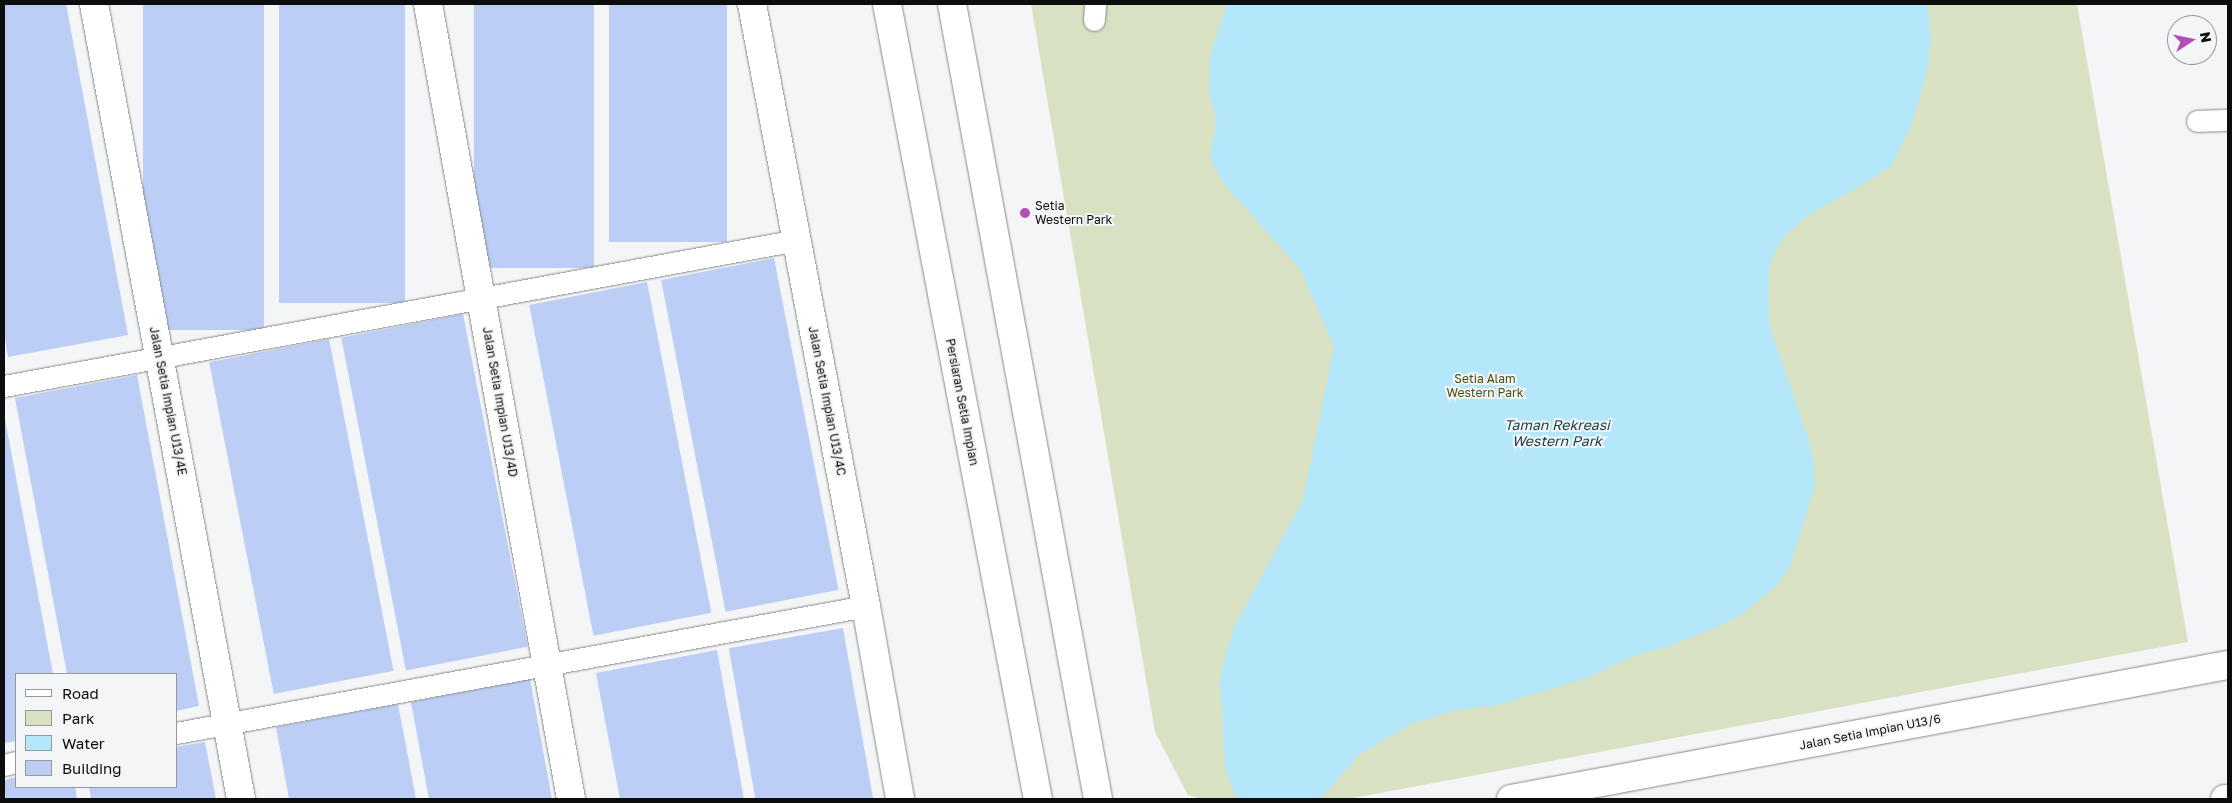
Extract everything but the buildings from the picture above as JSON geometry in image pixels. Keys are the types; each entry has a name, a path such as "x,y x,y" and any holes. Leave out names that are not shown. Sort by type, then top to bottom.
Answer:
{"street":[{"name":"Jalan Setia Impian U13/4E","path":"94,4 241,799"},
{"name":"Jalan Setia Impian U13/4D","path":"428,4 571,799"},
{"name":"Jalan Setia Impian U13/4C","path":"752,4 866,606 900,799"},
{"name":"Persiaran Setia Impian","path":"887,4 1038,799"},
{"path":"952,4 1098,799"},
{"name":"Jalan Setia Impian U13/6","path":"1512,799 1555,795 2228,665"}],"lane":[{"path":"2197,122 2228,120"},
{"path":"4,386 796,240"},
{"path":"178,733 866,606"}],"green space":[{"name":"Setia Alam Western Park","path":"1031,4 2077,4 2188,642 1348,799 1201,799 1188,795 1155,732"}],"water":[{"name":"Taman Rekreasi Western Park","path":"1227,4 1927,4 1931,36 1929,58 1922,90 1911,126 1891,166 1864,184 1810,214 1786,235 1776,249 1770,265 1768,283 1769,325 1808,438 1813,461 1815,485 1790,567 1774,588 1742,614 1722,625 1667,647 1633,656 1587,678 1498,705 1456,710 1411,724 1359,755 1324,795 1316,799 1236,799 1225,768 1220,681 1226,653 1234,627 1303,500 1334,347 1300,269 1223,183 1210,158 1216,121 1209,89 1210,56"}],"place":[{"name":"Setia Western Park","path":"1025,213"}]}
